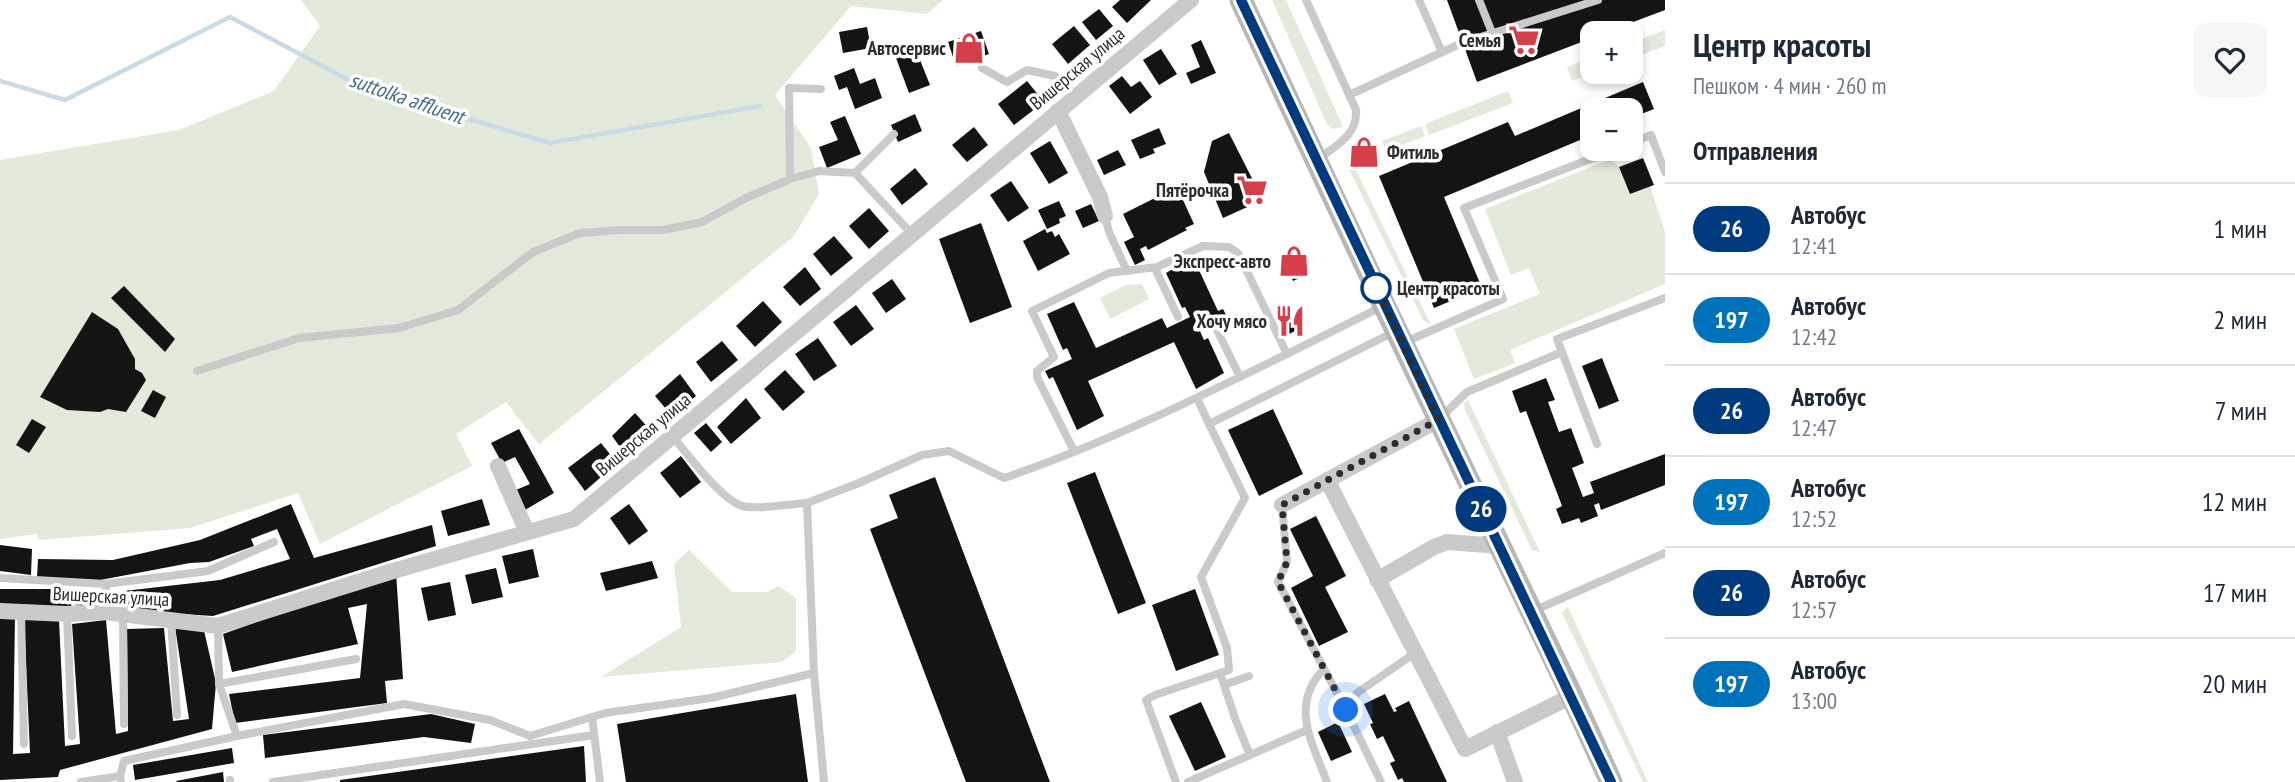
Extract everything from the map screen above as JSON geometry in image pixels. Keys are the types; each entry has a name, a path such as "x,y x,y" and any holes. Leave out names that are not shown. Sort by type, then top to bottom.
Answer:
{"main road":[{"path":"1241,0 1611,782"}],"street":[{"name":"Вишерская улица","path":"0,611 67,614 105,612 218,626 393,570 574,519 1191,0"},
{"path":"1058,111 1100,197 1105,216"},
{"path":"1282,505 1438,420"},
{"path":"498,466 527,532"},
{"path":"1327,480 1465,749 1572,696"},
{"path":"1377,580 1447,542 1499,547"},
{"path":"1497,733 1515,782"}],"lane":[{"path":"1306,0 1356,110 1357,122 1351,132 1317,161"},
{"path":"1419,0 1443,52"},
{"path":"1479,0 1493,34"},
{"path":"1349,95 1462,43 1598,0"},
{"path":"982,68 1007,82 1027,69 1055,76 1076,96"},
{"path":"790,179 789,88 821,89"},
{"path":"855,173 894,134"},
{"path":"1643,138 1651,135 1665,172"},
{"path":"1209,424 1400,337 1503,299 1464,208 1585,161"},
{"path":"197,371 299,338 399,328 458,310 533,252 580,233 663,230 702,222 746,198 790,179 818,171 855,173 912,234"},
{"path":"1105,216 1109,232 1128,271"},
{"path":"1074,452 1037,377 1041,366 1054,358 1032,310 1109,273 1155,268 1203,246 1228,247 1238,253 1287,354"},
{"path":"1155,268 1178,317"},
{"path":"1597,444 1557,339 1665,298"},
{"path":"673,437 716,488 741,506 807,503 859,484 922,455 949,451 1004,478 1074,452 1197,398 1384,305"},
{"path":"1216,330 1240,377"},
{"path":"1438,420 1467,392 1562,352"},
{"path":"1176,782 1146,701 1155,695 1229,670 1227,648 1201,577 1245,498 1197,398"},
{"path":"807,503 814,673 824,782"},
{"path":"1282,505 1287,562 1278,582 1381,782"},
{"path":"0,578 106,584 208,571 274,542"},
{"path":"1531,612 1664,556"},
{"path":"105,612 106,584"},
{"path":"20,612 24,744"},
{"path":"67,614 72,736"},
{"path":"123,615 124,724"},
{"path":"171,619 177,715"},
{"path":"218,626 219,684 237,736"},
{"path":"1346,710 1357,693 1415,653"},
{"path":"219,684 356,659"},
{"path":"1324,669 1314,680 1306,701 1307,730 1327,782"},
{"path":"81,782 120,779 124,761 404,704 490,720 530,736 592,717 711,698 814,673"},
{"path":"1220,673 1250,755"},
{"path":"1224,685 1249,676"},
{"path":"592,717 600,782"},
{"path":"1188,782 1307,730"},
{"path":"273,782 594,735"}],"shaded area":[{"path":"301,0 943,0 927,14 851,6 775,95 811,148 819,194 794,236 539,444 506,402 456,434 472,466 320,544 298,493 190,528 39,540 36,534 0,539 0,160 179,130 274,91 320,26"},
{"path":"1272,0 1286,0 1343,127 1332,129 1327,124"},
{"path":"1665,30 1665,46 1643,54 1643,38"},
{"path":"1580,62 1580,78 1572,81 1567,67"},
{"path":"1508,91 1513,103 1429,135 1425,124"},
{"path":"1421,126 1425,136 1386,151 1382,141"},
{"path":"1350,158 1431,325 1423,320 1350,171"},
{"path":"1606,161 1613,161 1619,167 1630,194 1650,186 1665,232 1665,284 1510,350 1515,363 1474,379 1454,329 1540,294 1529,268 1511,275 1485,209"},
{"path":"1142,284 1149,299 1110,319 1100,298 1126,285"},
{"path":"1468,400 1540,552 1532,550 1465,410 1464,403"},
{"path":"689,550 732,592 767,592 778,586 796,598 796,651 782,662 601,677 681,627 674,564"},
{"path":"1568,607 1648,782 1643,782 1562,613"}],"building":[{"path":"1120,0 1151,0 1127,23 1112,7"},
{"name":"Семья","path":"1447,0 1665,0 1665,10 1636,21 1580,21 1580,43 1477,82"},
{"path":"1099,9 1113,26 1096,40 1082,22"},
{"path":"1074,26 1090,45 1068,64 1052,44"},
{"path":"867,27 871,48 843,53 839,32"},
{"name":"Автосервис","path":"981,31 989,54 956,66 948,42"},
{"path":"1201,40 1216,73 1191,84 1186,73 1200,67 1191,45"},
{"path":"1161,49 1177,74 1159,85 1143,60"},
{"path":"916,50 930,85 909,93 896,58"},
{"path":"854,68 860,84 875,78 882,98 855,109 847,87 839,90 834,76"},
{"path":"1122,76 1131,87 1140,81 1152,97 1130,114 1109,86"},
{"path":"1027,81 1044,102 1014,125 998,104"},
{"path":"1643,82 1654,109 1643,113 1643,98 1605,98"},
{"path":"1580,109 1580,140 1444,197 1482,288 1434,308 1379,176 1508,122 1515,136"},
{"path":"915,114 922,131 898,142 891,125"},
{"path":"845,116 861,154 827,168 819,147 838,140 830,122"},
{"path":"974,127 988,145 967,162 952,145"},
{"path":"1159,128 1166,144 1153,149 1155,153 1140,159 1131,140"},
{"path":"1229,133 1263,200 1223,218 1204,172 1212,141"},
{"path":"1050,141 1068,173 1049,184 1030,153"},
{"path":"1370,148 1375,159 1361,165 1356,155"},
{"path":"1118,150 1126,165 1104,175 1097,160"},
{"path":"1643,158 1654,185 1630,194 1619,167 1643,161"},
{"path":"915,168 928,184 902,205 890,189"},
{"path":"1011,181 1029,208 1008,222 990,195"},
{"path":"1177,187 1194,224 1148,250 1146,246 1140,249 1145,260 1135,265 1124,242 1134,237 1123,214"},
{"path":"1059,201 1066,216 1059,219 1060,223 1047,229 1038,210"},
{"path":"1091,204 1099,221 1083,228 1075,211"},
{"path":"869,208 889,231 869,249 849,226"},
{"path":"981,223 1012,307 970,323 939,239"},
{"path":"1045,229 1047,233 1052,231 1055,237 1059,234 1070,254 1038,271 1023,241"},
{"path":"834,236 853,258 831,276 813,254"},
{"path":"1297,248 1308,274 1293,281 1281,255"},
{"path":"1193,257 1218,311 1223,309 1227,317 1199,329 1204,340 1208,338 1224,373 1196,389 1174,342 1088,381 1104,416 1077,430 1053,377 1049,379 1045,371 1072,359 1067,348 1063,350 1047,314 1074,302 1096,348 1162,318 1167,328 1190,317 1185,307 1182,308 1166,273"},
{"path":"805,267 821,289 800,306 783,287"},
{"path":"892,279 906,299 886,313 872,293"},
{"path":"124,286 175,339 165,352 111,298"},
{"path":"763,301 782,322 755,347 736,326"},
{"path":"856,305 874,329 851,346 833,322"},
{"path":"1292,310 1301,328 1289,334 1280,315"},
{"path":"92,312 118,329 135,359 135,369 142,373 146,380 126,412 108,409 100,412 67,410 40,397"},
{"path":"818,338 837,366 814,381 795,354"},
{"path":"722,341 738,360 711,382 696,362"},
{"path":"1602,358 1619,401 1599,409 1582,366"},
{"path":"785,370 805,392 783,411 764,389"},
{"path":"680,374 696,396 672,416 655,396"},
{"path":"1546,378 1555,400 1548,402 1559,432 1571,428 1584,463 1572,468 1583,497 1594,493 1590,482 1665,454 1665,485 1601,510 1599,503 1594,505 1598,516 1581,523 1579,518 1562,524 1556,509 1562,506 1526,411 1520,413 1512,391"},
{"path":"153,390 166,397 155,418 141,411"},
{"path":"746,398 761,418 731,444 717,427"},
{"path":"1273,409 1303,474 1259,496 1228,430"},
{"path":"635,413 652,432 626,455 612,436"},
{"path":"32,419 46,427 29,453 16,445"},
{"path":"706,423 722,442 711,452 694,433"},
{"path":"519,429 554,493 525,510 516,490 530,484 515,457 502,463 491,443"},
{"path":"601,443 617,463 585,491 568,468"},
{"path":"681,456 701,482 680,498 660,473"},
{"path":"1095,472 1146,603 1118,614 1067,483"},
{"path":"935,477 1050,782 966,782 870,529 898,518 889,495"},
{"path":"482,499 490,525 448,536 441,511"},
{"path":"291,504 314,558 432,525 436,546 213,616 117,610 115,592 220,580 290,559 277,529 251,539 254,546 209,562 190,563 95,581 37,578 38,559 113,560 200,540"},
{"path":"629,504 648,531 629,545 610,518"},
{"path":"1316,516 1346,576 1325,587 1348,632 1319,646 1291,588 1313,576 1290,529"},
{"path":"0,545 32,549 31,575 0,571"},
{"path":"533,549 539,577 509,584 502,556"},
{"path":"652,561 658,578 606,591 600,573"},
{"path":"496,568 503,597 472,604 465,575"},
{"path":"396,572 403,679 385,681 387,703 235,723 229,694 360,678 367,604 348,608 358,644 232,672 223,634"},
{"path":"450,582 456,615 428,621 421,588"},
{"path":"0,589 73,589 71,608 0,606"},
{"path":"1195,589 1219,655 1176,671 1152,605"},
{"path":"77,595 92,598 90,607 75,605"},
{"path":"0,614 15,615 13,754 30,753 24,618 59,620 65,746 80,744 72,624 106,620 116,734 128,731 127,629 164,628 173,721 189,719 175,627 203,626 216,683 212,729 60,770 58,777 0,780"},
{"path":"796,694 808,782 626,782 617,724"},
{"path":"1385,694 1394,712 1397,711 1395,708 1409,701 1447,782 1404,782 1402,778 1398,780 1390,763 1395,761 1383,736 1377,739 1364,704"},
{"path":"1201,702 1226,757 1195,771 1169,716"},
{"path":"431,714 475,724 471,743 424,737 265,758 263,735"},
{"path":"1338,722 1352,752 1331,761 1318,732"},
{"path":"584,746 586,782 340,782 340,780"},
{"path":"232,748 234,763 135,780 133,765"},
{"path":"223,772 224,782 176,781"}],"waterway":[{"name":"suttolka affluent","path":"0,81 65,100 230,17 364,88 550,143 760,106"}],"bus line":[{"name":"26","path":"1241,0 1611,782"}],"place":[{"name":"Семья","path":"1524,40"},
{"name":"Автосервис","path":"969,48"},
{"name":"Фитиль","path":"1364,152"},
{"name":"Пятёрочка","path":"1252,190"},
{"name":"Экспресс-авто","path":"1294,261"},
{"name":"Центр красоты","path":"1376,288"},
{"name":"Хочу мясо","path":"1290,321"}],"route":[{"path":"1346,710 1278,582 1287,562 1282,505 1438,420 1373,281 1376,288"}]}
